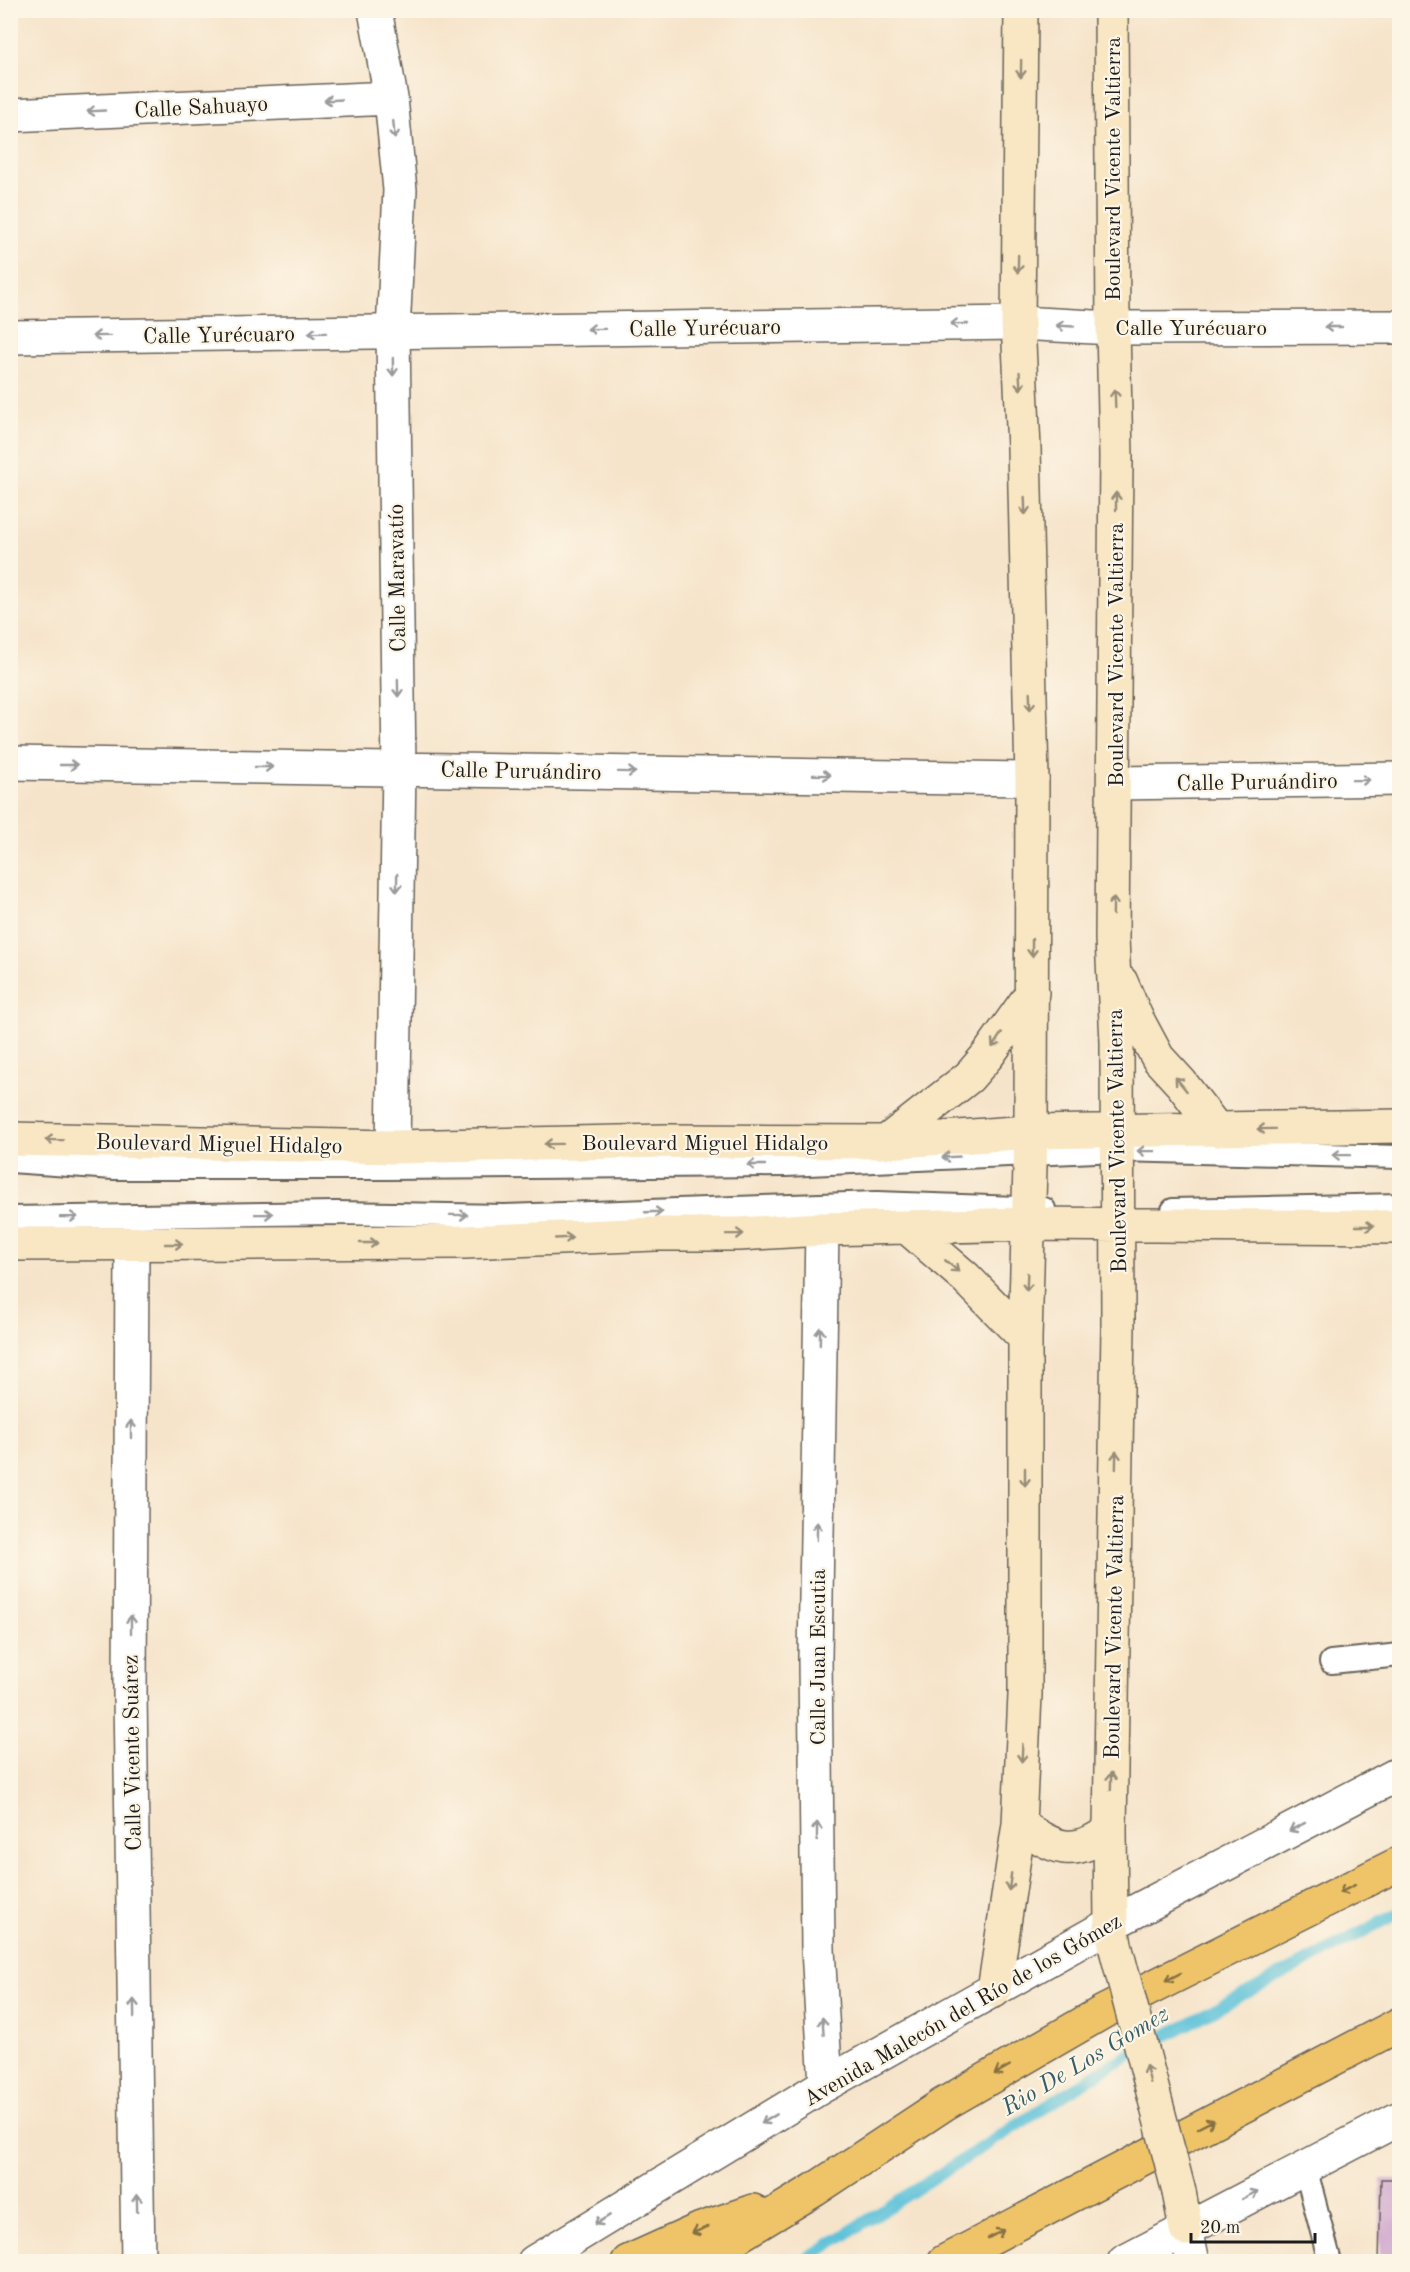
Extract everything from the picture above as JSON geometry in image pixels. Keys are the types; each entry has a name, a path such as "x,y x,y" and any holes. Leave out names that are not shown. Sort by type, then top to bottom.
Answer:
{"main road":[{"path":"994,1991 1019,1824 1025,1695 1025,1338 1031,1143 1032,778 1024,459 1018,323 1021,10"},
{"name":"Boulevard Vicente Valtierra","path":"1111,10 1116,456 1112,939 1117,1141 1118,1327 1110,1830 1114,1936 1179,2192 1186,2229"},
{"path":"1112,939 1121,982 1152,1048 1217,1130"},
{"path":"886,1142 969,1077 988,1055 1032,993"},
{"name":"Boulevard Miguel Hidalgo","path":"10,1139 393,1148 666,1141 1031,1143 1117,1141 1217,1130 1400,1126"},
{"path":"10,1244 465,1242 655,1234 739,1234 822,1229 908,1228 1030,1216 1400,1227"},
{"path":"908,1228 966,1278 1025,1338"},
{"path":"1019,1824 1047,1842 1068,1848 1089,1845 1110,1830"},
{"path":"695,2262 814,2190 944,2104 1103,2012 1400,1863"},
{"path":"944,2262 1400,2024"},
{"path":"628,2262 701,2229 814,2190"}],"street":[{"name":"Calle Maravatío","path":"375,10 391,98 400,190 393,332 399,768 393,1148"},
{"name":"Calle Sahuayo","path":"10,115 391,98"},
{"name":"Calle Yurécuaro","path":"10,337 1018,323 1113,328 1400,327"},
{"name":"Calle Puruándiro","path":"10,763 1032,778"},
{"name":"Calle Puruándiro","path":"1114,783 1400,779"},
{"name":"Calle Juan Escutia","path":"822,1229 816,1669 818,1949 826,2084"},
{"name":"Calle Vicente Suárez","path":"132,1244 130,1694 138,2262"},
{"name":"Avenida Malecón del Río de los Gómez","path":"534,2262 826,2084 994,1991 1114,1936 1400,1773"},
{"path":"1124,2262 1400,2118"},
{"name":"Boulevard Vicente Valtierra","path":"1186,2229 1193,2262"}],"lane":[{"path":"1117,1141 1400,1157"},
{"path":"10,1161 114,1168 786,1165 1031,1143"},
{"path":"10,1218 336,1213 506,1216 877,1203 1030,1216"},
{"path":"1117,1218 1400,1205"},
{"path":"1331,1662 1400,1655"},
{"path":"1305,2167 1330,2262"}],"building":[{"path":"1381,2179 1400,2179 1400,2262 1379,2262"}],"waterway":[{"name":"Rio De Los Gomez","path":"802,2262 1116,2062 1400,1912"}]}
